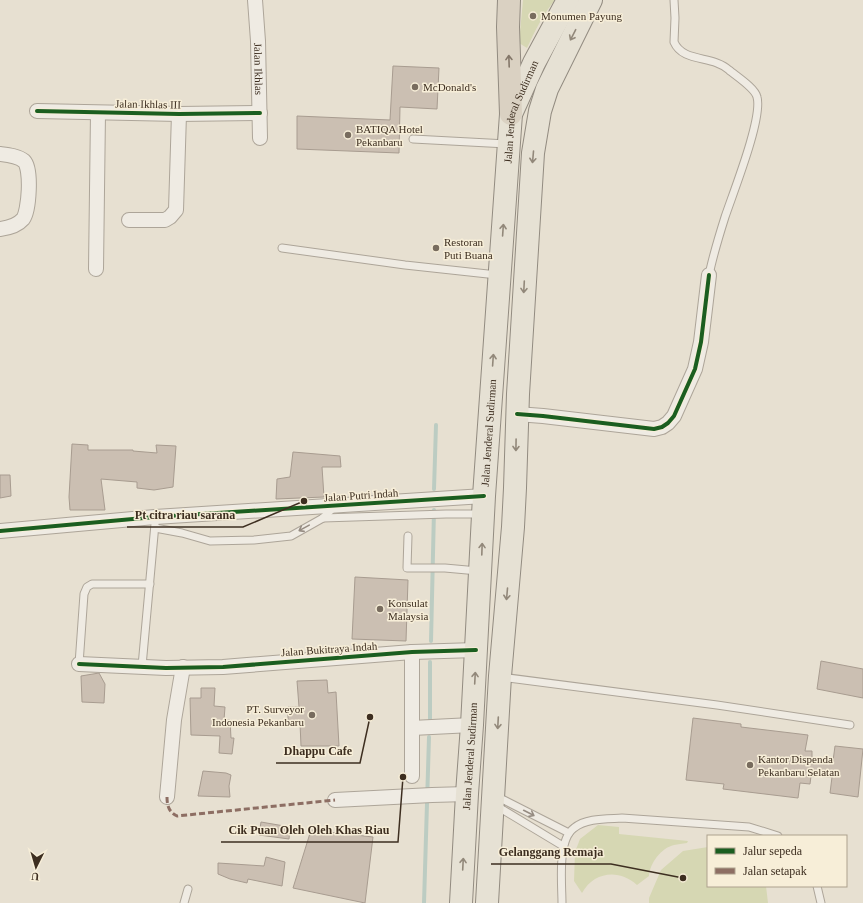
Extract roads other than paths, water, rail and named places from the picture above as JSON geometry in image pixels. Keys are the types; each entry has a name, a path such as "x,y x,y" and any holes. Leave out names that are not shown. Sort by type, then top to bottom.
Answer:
{"highway":[{"path":"509,0 508,27 511,114"}],"main road":[{"name":"Jalan Jenderal Sudirman","path":"461,903 499,275 511,114 534,63 568,0"},
{"name":"Jalan Jenderal Sudirman","path":"487,903 500,676 513,527 517,414 533,153 536,128 547,89 591,0"},
{"path":"484,512 513,527"}],"street":[{"name":"Jalan Ikhlas","path":"255,0 258,40 260,138"},
{"name":"Jalan Ikhlas III","path":"37,111 179,114 260,113"},
{"path":"96,269 98,112"},
{"path":"129,220 165,220 176,210 179,114"},
{"path":"0,154 8,155 25,162 28,168 29,177 26,212 23,218 18,224 9,228 0,229"},
{"path":"517,414 558,417 654,429 662,427 668,423 674,416 695,369 700,342 708,275"},
{"name":"Jalan Putri Indah","path":"0,531 155,523 336,506 484,512"},
{"name":"Jalan Bukitraya Indah","path":"79,664 183,667 223,666 412,652 476,650"},
{"path":"412,652 412,776"},
{"path":"167,797 174,720 183,667"},
{"path":"412,728 472,725"},
{"path":"335,800 467,794"}],"lane":[{"path":"674,0 675,45 683,53 709,60 726,67 757,96 757,112 750,141 715,248 708,275"},
{"path":"413,140 509,144"},
{"path":"282,248 405,265 499,275"},
{"path":"142,666 155,523 210,541 254,540 291,536 323,518 336,506"},
{"path":"323,518 484,512"},
{"path":"408,536 407,568 444,568 481,572"},
{"path":"79,664 84,594 87,587 92,584 150,584"},
{"path":"500,676 717,705 850,725"},
{"path":"494,799 569,833"},
{"path":"494,799 563,846"},
{"path":"562,903 563,846 569,833 584,822 622,818 750,827 775,835"},
{"path":"817,887 821,903"},
{"path":"184,903 188,890"}],"waterway":[{"path":"434,489 436,425"},
{"path":"431,641 434,510"},
{"path":"430,662 430,721"},
{"path":"424,903 429,737"}],"place":[{"name":"Monumen Payung","path":"533,16"},
{"name":"McDonald's","path":"415,87"},
{"name":"BATIQA Hotel Pekanbaru","path":"348,135"},
{"name":"Restoran Puti Buana","path":"436,248"},
{"name":"Pt citra riau sarana","path":"304,501"},
{"name":"Konsulat Malaysia","path":"380,609"},
{"name":"PT. Surveyor Indonesia Pekanbaru","path":"312,715"},
{"name":"Dhappu Cafe","path":"370,717"},
{"name":"Kantor Dispenda Pekanbaru Selatan","path":"750,765"},
{"name":"Cik Puan Oleh Oleh Khas Riau","path":"403,777"},
{"name":"Gelanggang Remaja","path":"683,878"}]}
